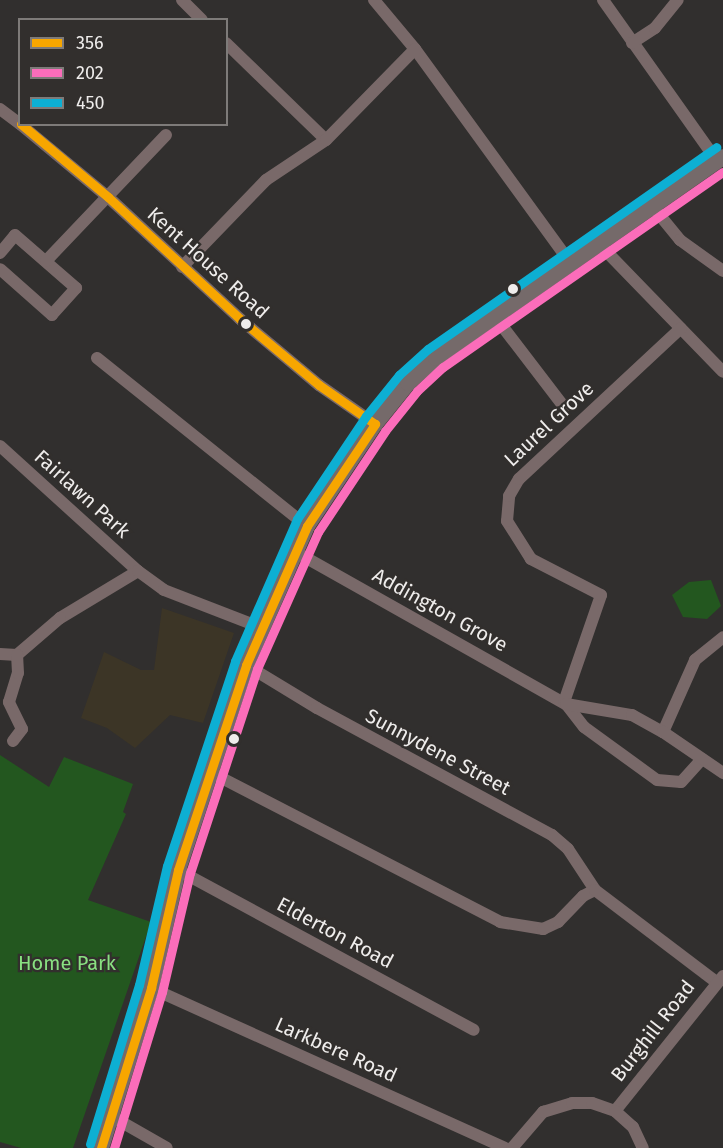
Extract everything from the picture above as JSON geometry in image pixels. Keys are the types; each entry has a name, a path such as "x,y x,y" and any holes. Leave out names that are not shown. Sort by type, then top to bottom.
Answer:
{"main road":[{"path":"101,1148 151,988 178,870 210,772 246,665 307,526 375,424 402,390 436,358 601,246 720,159"}],"street":[{"path":"182,0 200,18"},
{"path":"374,0 415,49 572,265"},
{"path":"603,0 632,43 720,159"},
{"path":"632,43 655,28 678,0"},
{"path":"228,46 326,140"},
{"path":"182,267 266,180 326,140 415,49"},
{"name":"Kent House Road","path":"0,109 18,122"},
{"name":"Kent House Road","path":"22,126 108,197 182,267 319,385 375,424"},
{"path":"46,261 166,135"},
{"path":"653,207 680,240 723,271"},
{"path":"0,253 15,235 76,288 52,315 0,269"},
{"path":"601,246 723,372"},
{"path":"496,318 564,407"},
{"name":"Laurel Grove","path":"565,703 601,595 531,559 507,521 509,496 514,484 681,328"},
{"path":"97,358 307,526"},
{"name":"Fairlawn Park","path":"0,446 138,571 164,590 262,628"},
{"name":"Addington Grove","path":"294,552 565,703 632,715 663,732 702,759 681,782 657,780 584,727 565,703"},
{"path":"0,654 17,655 60,618 138,571"},
{"path":"663,732 695,660 723,637"},
{"path":"13,741 22,729 9,702 18,673 17,655"},
{"name":"Sunnydene Street","path":"246,665 317,708 552,836 568,849 595,890 720,979"},
{"path":"702,759 723,773"},
{"path":"210,772 500,922 543,929 558,922 583,896 595,890"},
{"name":"Elderton Road","path":"178,870 474,1030"},
{"name":"Burghill Road","path":"615,1111 720,979"},
{"name":"Larkbere Road","path":"151,988 505,1148"},
{"path":"512,1148 543,1112 572,1103 592,1103 615,1111 633,1127 643,1148"},
{"path":"111,1116 167,1148"}],"shaded area":[{"path":"162,608 234,633 203,723 170,715 135,748 107,728 81,718 104,652 141,670 154,670"}],"green space":[{"path":"711,580 721,606 707,619 683,617 672,595 689,582"},
{"name":"Home Park","path":"0,755 49,787 64,757 133,784 123,812 126,814 88,900 151,922 73,1148 21,1148 0,1142"}],"transit line":[{"name":"356","path":"23,126 108,197 240,319 319,385 375,424"},
{"name":"450","path":"90,1144 139,985 167,866 235,661 297,519 366,416 399,375 428,349 716,147"},
{"name":"202","path":"114,1148 162,992 190,873 257,669 318,532 385,431 417,391 443,367 723,172"},
{"name":"356","path":"101,1148 151,988 178,870 246,665 307,526 375,424"}]}
